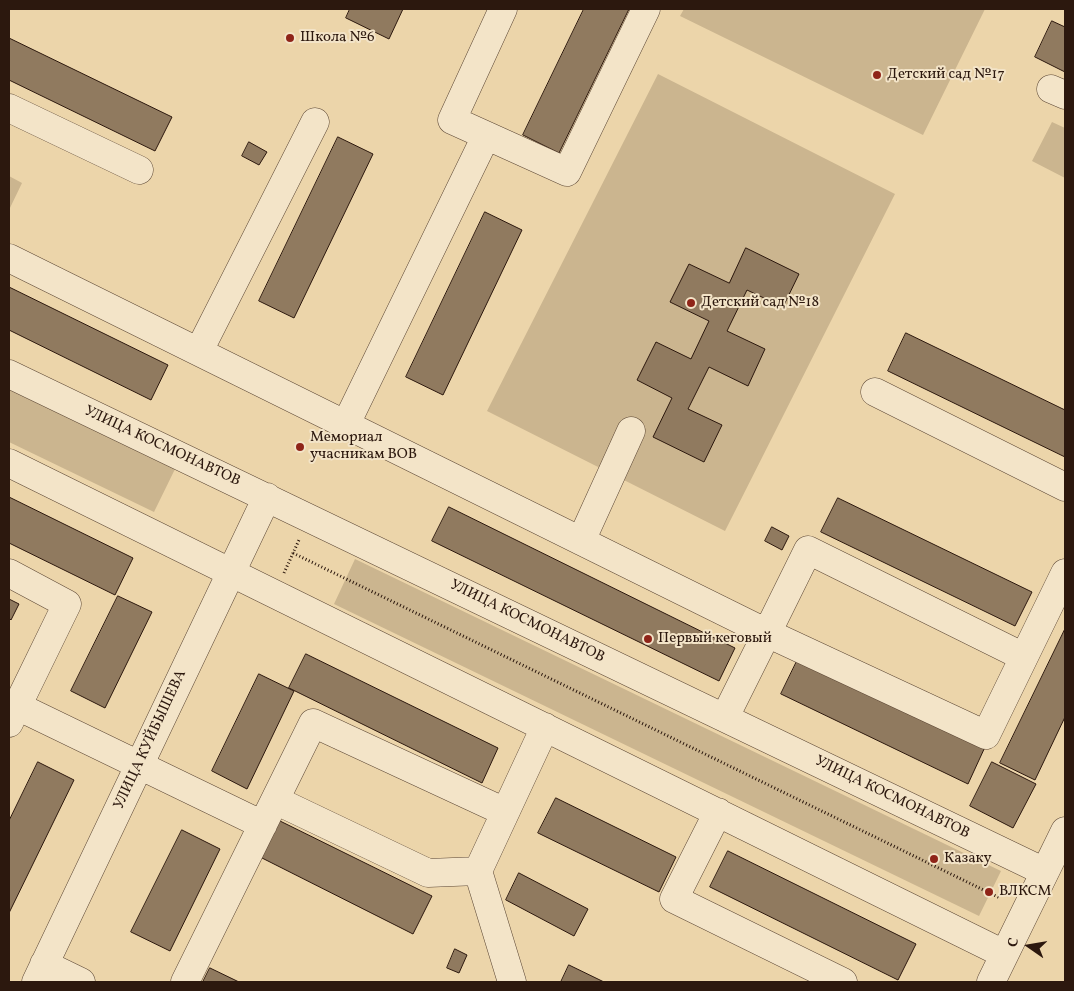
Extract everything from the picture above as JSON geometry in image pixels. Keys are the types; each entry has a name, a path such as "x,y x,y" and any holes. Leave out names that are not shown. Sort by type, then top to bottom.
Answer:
{"street":[{"path":"504,9 452,120 567,172 646,9"},
{"path":"9,108 139,170"},
{"path":"199,351 315,122"},
{"path":"346,424 486,136"},
{"path":"9,258 767,633 986,736 1065,573"},
{"name":"УЛИЦА КОСМОНАВТОВ","path":"9,374 1045,872"},
{"path":"876,392 1065,487"},
{"path":"580,541 631,431"},
{"path":"9,463 1004,954"},
{"name":"УЛИЦА КУЙБЫШЕВА","path":"40,973 267,497"},
{"path":"725,718 808,550 1024,657"},
{"path":"9,573 68,604 13,715 139,764 263,825"},
{"path":"185,982 314,722 506,812"},
{"path":"512,982 478,871 545,727"},
{"path":"275,800 428,873 478,871"},
{"path":"718,812 674,899 843,982"},
{"path":"990,982 1065,831"},
{"path":"40,973 81,982"}],"path":[{"path":"274,594 309,518"},
{"path":"293,553 1000,898"}],"shaded area":[{"name":"Детский сад №17","path":"684,9 985,9 923,135 680,16"},
{"name":"Детский сад №18","path":"658,74 895,194 725,531 487,411"},
{"path":"1052,122 1065,128 1065,178 1032,161"},
{"path":"9,176 22,183 9,210"},
{"path":"9,387 176,467 154,512 9,442"},
{"path":"355,559 1001,871 979,916 334,604"}],"building":[{"path":"350,9 403,9 389,39 346,18"},
{"path":"584,9 629,9 559,153 523,135"},
{"path":"1052,21 1065,27 1065,72 1035,57"},
{"path":"9,38 172,117 155,151 9,80"},
{"path":"338,137 373,154 294,318 259,301"},
{"path":"249,142 267,152 259,165 242,156"},
{"path":"485,212 522,230 443,395 406,377"},
{"path":"746,248 799,274 783,307 747,290 727,331 765,349 748,386 709,367 688,409 722,425 704,462 653,437 672,398 637,380 656,342 691,359 709,321 670,302 689,264 729,283"},
{"path":"9,287 168,365 151,400 9,330"},
{"path":"906,333 1065,410 1065,457 888,371"},
{"path":"9,497 133,558 115,595 9,543"},
{"path":"838,498 1032,592 1015,626 821,532"},
{"path":"449,507 735,648 719,681 432,541"},
{"path":"772,527 789,536 782,550 765,541"},
{"path":"118,596 152,612 105,708 71,691"},
{"path":"9,599 19,604 11,620 9,618"},
{"path":"1065,629 1065,717 1035,780 1000,763"},
{"path":"306,654 498,748 482,783 289,688"},
{"path":"799,657 985,747 968,784 781,694"},
{"path":"259,674 294,691 247,789 212,771"},
{"path":"38,762 74,780 9,913 9,821"},
{"path":"992,762 1036,784 1013,828 970,806"},
{"path":"556,798 676,857 659,892 538,833"},
{"path":"280,821 432,896 413,934 262,858"},
{"path":"182,830 220,849 170,951 131,932"},
{"path":"728,851 916,944 898,980 710,887"},
{"path":"519,873 588,909 574,936 506,900"},
{"path":"455,949 467,955 459,973 447,968"},
{"path":"569,965 604,982 561,982"},
{"path":"210,968 239,982 203,982"}],"place":[{"name":"Школа №6","path":"290,38"},
{"name":"Детский сад №17","path":"877,75"},
{"name":"Детский сад №18","path":"691,303"},
{"name":"Мемориал учасникам ВОВ","path":"300,447"},
{"name":"Первый кеговый","path":"648,639"},
{"name":"Казаку","path":"934,859"},
{"name":"ВЛКСМ","path":"989,892"}]}
